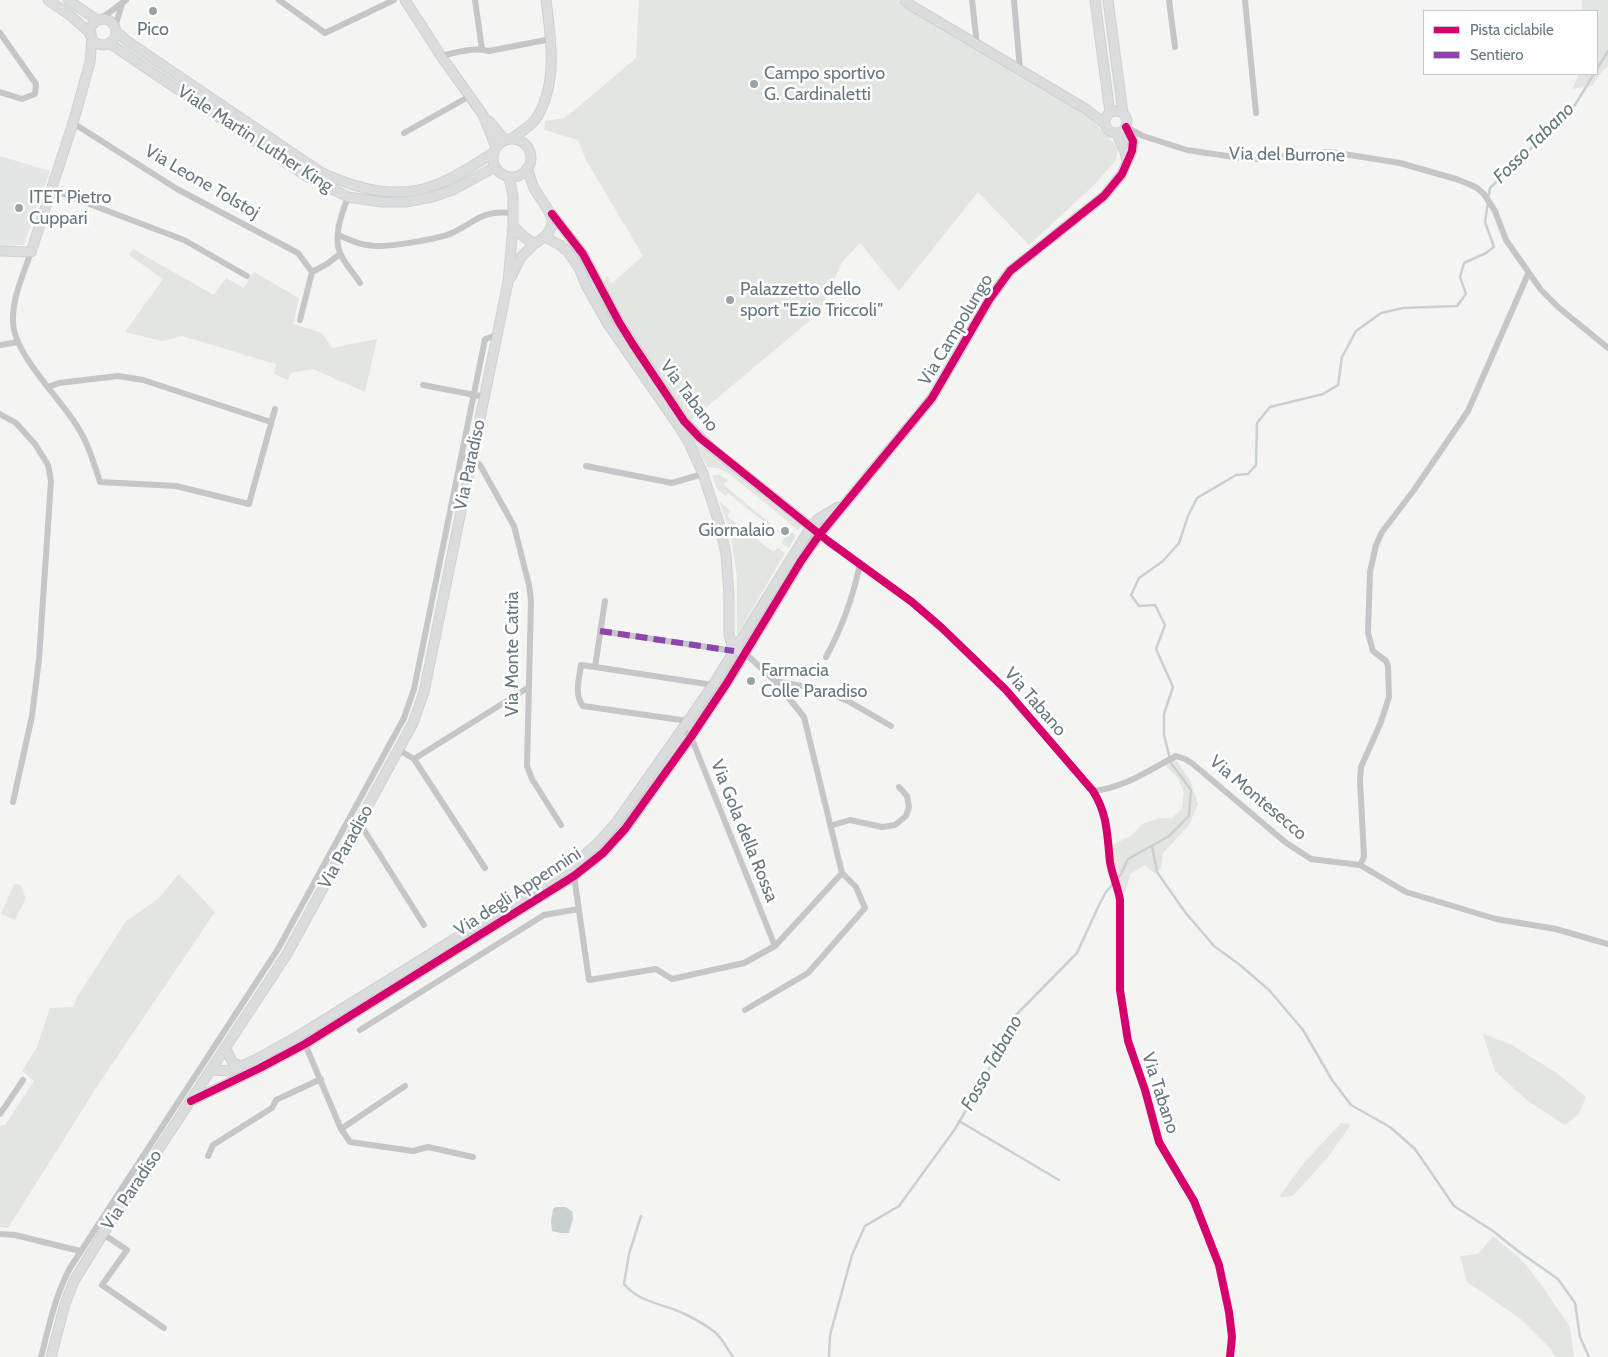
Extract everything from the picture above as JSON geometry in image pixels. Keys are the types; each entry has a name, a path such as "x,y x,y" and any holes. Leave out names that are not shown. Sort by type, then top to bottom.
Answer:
{"street":[{"name":"Viale Martin Luther King","path":"48,0 71,16 97,43 107,44 306,176 348,197 382,202 406,202 432,197 453,190 495,167"},
{"name":"Viale Martin Luther King","path":"68,0 98,20 106,19 113,23 115,29 127,41 322,173 347,184 368,190 407,192 435,186 495,150"},
{"path":"280,0 325,33 394,0"},
{"path":"405,0 483,115 508,140 522,142 529,151 530,163 528,168 520,175 509,177 499,172 495,167 493,163 495,150 483,115"},
{"path":"475,0 482,49"},
{"path":"495,150 537,119 548,93 551,39 546,0"},
{"path":"905,0 977,46 1020,69 1086,109 1105,124 1108,130 1117,134 1127,162"},
{"path":"972,0 977,46"},
{"path":"1014,0 1020,69"},
{"path":"1095,0 1110,113"},
{"path":"1108,0 1123,113 1127,119 1123,132 1117,134"},
{"path":"1169,0 1175,48"},
{"path":"1245,0 1256,113"},
{"path":"92,57 99,47 107,44 114,38 124,2"},
{"path":"124,2 92,25 92,57 73,123 14,304 13,324 18,342 28,359 77,425 90,451 100,482 176,486 249,504 275,409"},
{"path":"0,33 36,84 35,94 22,99 0,92"},
{"path":"442,56 464,50 482,49 489,51 551,39"},
{"path":"404,133 470,96"},
{"path":"1105,124 1106,118 1110,113 1116,111 1123,113"},
{"name":"Via Leone Tolstoj","path":"73,123 177,189 298,253 312,272"},
{"name":"Via Campolungo","path":"820,534 932,398 989,300 1010,271 1104,196 1122,174 1132,151 1133,141 1126,127"},
{"name":"Via del Burrone","path":"1126,127 1143,136 1187,150 1247,159 1266,159 1309,152 1331,152 1400,163 1456,179 1477,188 1484,194 1495,211 1506,240 1528,274 1558,307 1608,348"},
{"name":"Via Tabano","path":"528,168 534,188 583,254 619,322 684,421 711,448 820,534 912,602 975,658 1006,690 1093,791 1101,804 1108,832 1110,863 1119,888 1120,990 1128,1041 1145,1090 1159,1142 1194,1201 1219,1265 1229,1312 1232,1356"},
{"path":"508,282 513,226 513,196 509,177"},
{"path":"50,189 184,240 247,276"},
{"path":"348,197 342,214 337,244 340,254 360,283"},
{"path":"338,235 364,244 384,245 439,238 452,233 476,218 498,212 512,213"},
{"path":"508,282 521,257 534,244 545,237 551,228 552,214"},
{"path":"513,226 522,236 534,244"},
{"name":"Via Tabano","path":"545,237 560,244 568,252 579,268 608,324 689,443 703,474 719,523 726,554 729,635 734,651"},
{"path":"0,251 31,252"},
{"path":"300,320 312,272 340,254"},
{"path":"1360,865 1364,857 1361,767 1388,702 1390,682 1388,666 1373,651 1368,633 1370,572 1376,545 1382,532 1414,490 1468,411 1528,274"},
{"name":"Via Paradiso","path":"51,1357 65,1304 74,1281 287,954 413,723 424,692 508,282"},
{"path":"41,1357 62,1283 80,1251 278,949 404,718 414,690 485,339 498,335"},
{"path":"0,345 18,342"},
{"path":"48,387 59,383 118,376 143,380 271,422"},
{"path":"423,385 485,397"},
{"path":"0,414 16,423 35,444 48,465 51,481 39,659 32,716 13,802"},
{"path":"461,457 472,459"},
{"name":"Via Monte Catria","path":"472,459 480,465 514,526 529,585 531,600 527,766 532,779 561,825"},
{"path":"586,466 672,483 703,474"},
{"name":"Via Campolungo","path":"811,527 818,519 844,503"},
{"name":"Via degli Appennini","path":"212,1070 230,1071 300,1035 569,868 596,845 616,823 713,685 811,527"},
{"name":"Via degli Appennini","path":"191,1101 305,1044 574,876 603,852 625,829 691,737 746,654 801,561 820,534"},
{"path":"826,657 848,608 860,564"},
{"path":"595,667 605,601"},
{"path":"600,631 746,654 774,681 804,717 842,874 856,887 865,908 808,973 745,1010"},
{"path":"688,721 583,706 578,692 581,665 713,685"},
{"path":"774,681 818,688 891,726"},
{"path":"414,759 529,687"},
{"name":"Via Gola della Rossa","path":"682,729 691,737 775,946"},
{"path":"399,750 414,759 485,868"},
{"name":"Via Montesecco","path":"1093,791 1105,790 1122,784 1176,756 1193,764 1285,842 1302,855 1311,859 1360,865 1406,892 1496,919 1556,929 1608,944"},
{"path":"830,826 850,820 882,827 895,825 906,816 909,807 907,796 899,787"},
{"path":"359,822 424,925"},
{"path":"569,868 574,876 589,980 656,969 672,979 744,962 775,946 842,874"},
{"path":"360,1030 544,916 579,909"},
{"path":"278,949 287,954"},
{"path":"305,1044 341,1129 350,1142 412,1151 428,1147 473,1157"},
{"path":"226,1049 233,1063 241,1066"},
{"path":"212,1070 215,1077 220,1081 229,1082"},
{"path":"208,1156 213,1145 272,1108 276,1100 321,1079"},
{"path":"0,1114 22,1080"},
{"path":"341,1129 405,1086"},
{"path":"0,1234 16,1235 80,1251"},
{"path":"103,1234 127,1250 102,1285 164,1328"}],"shaded area":[{"path":"639,0 897,0 957,39 1070,104 1091,119 1118,148 1116,160 1094,185 1029,245 978,192 899,291 860,243 842,262 819,313 690,421 634,340 602,282 608,277 611,284 643,256 586,160 578,140 544,130 545,121 565,118 636,58"},
{"path":"1582,0 1608,0 1608,67 1603,70 1592,86 1572,89 1579,75 1598,75 1598,10 1582,10"},
{"name":"ITET Pietro Cuppari","path":"0,156 50,171 24,245 0,246"},
{"path":"133,249 214,295 226,278 244,288 254,272 299,298 293,324 322,333 332,348 377,339 365,392 313,369 291,373 288,380 274,374 276,364 182,336 162,341 125,332 163,279 129,255"},
{"path":"691,435 705,451 801,526 798,530 731,475 719,468 707,467"},
{"path":"712,475 720,475 728,480 724,485 779,531 783,526 796,535 789,548 781,543 785,538 728,493 725,496 717,489"},
{"path":"719,501 731,511 727,516 773,552 778,548 785,553 737,635 737,578 730,529"},
{"path":"1175,759 1190,780 1198,804 1189,825 1163,853 1161,869 1154,873 1145,865 1130,874 1125,895 1115,871 1112,845 1131,836 1142,824 1160,818 1172,818 1182,808 1184,792 1178,778 1165,765"},
{"path":"179,874 215,912 98,1085 8,1228 0,1227 0,1126 5,1125 34,1081 22,1071 37,1047 50,1008 73,1007 77,997 126,921 158,899"},
{"path":"14,884 20,885 26,898 15,920 1,914"},
{"path":"1483,1034 1512,1045 1558,1074 1586,1097 1578,1115 1565,1125 1528,1101 1495,1071"},
{"path":"1341,1123 1351,1124 1329,1156 1293,1196 1279,1197 1303,1164"},
{"path":"565,1207 572,1211 573,1219 569,1233 552,1231 553,1209"},
{"path":"1493,1236 1523,1261 1570,1327 1574,1357 1555,1357 1551,1349 1522,1320 1467,1282 1460,1256 1478,1254"}],"waterway":[{"name":"Fosso Tabano","path":"1598,67 1608,51"},
{"name":"Fosso Tabano","path":"829,1357 830,1335 852,1255 865,1226 899,1206 955,1129 986,1076 1013,1018 1077,953 1100,903 1106,892 1121,874 1128,859 1169,836 1189,816 1191,790 1171,763 1164,735 1164,714 1173,687 1156,649 1165,625 1155,605 1139,606 1131,595 1139,578 1163,561 1179,543 1188,516 1197,498 1236,475 1248,474 1256,465 1257,423 1270,407 1323,394 1338,385 1342,357 1356,331 1381,313 1403,308 1457,306 1466,294 1460,277 1464,263 1486,253 1494,247 1485,222 1490,188 1573,108 1593,75"},
{"path":"1152,846 1157,872 1185,912 1214,946 1269,990 1303,1030 1332,1080 1351,1105 1390,1127 1415,1149 1454,1206 1493,1231 1558,1279 1575,1303 1580,1337 1589,1357"},
{"path":"959,1121 1059,1180"},
{"path":"641,1216 629,1254 624,1284 642,1298 683,1313 711,1329 720,1337 733,1357"}],"marked path":[{"path":"600,631 734,651"}],"cycle path":[{"path":"191,1101 305,1044 574,876 603,853 625,829 691,737 727,683 801,561 820,534 932,398 989,300 1010,271 1104,196 1122,174 1132,151 1133,141 1126,127"},
{"path":"552,214 583,254 619,322 684,421 700,438 828,541 912,602 942,628 1006,690 1093,791 1102,808 1110,862 1120,900 1120,990 1128,1041 1145,1090 1159,1142 1194,1201 1219,1265 1232,1337 1230,1357"}],"place":[{"name":"Pico","path":"153,11"},
{"name":"Campo sportivo G. Cardinaletti","path":"754,84"},
{"name":"ITET Pietro Cuppari","path":"19,208"},
{"name":"Palazzetto dello sport \"Ezio Triccoli\"","path":"730,300"},
{"name":"Giornalaio","path":"785,531"},
{"name":"Farmacia Colle Paradiso","path":"751,681"}]}
